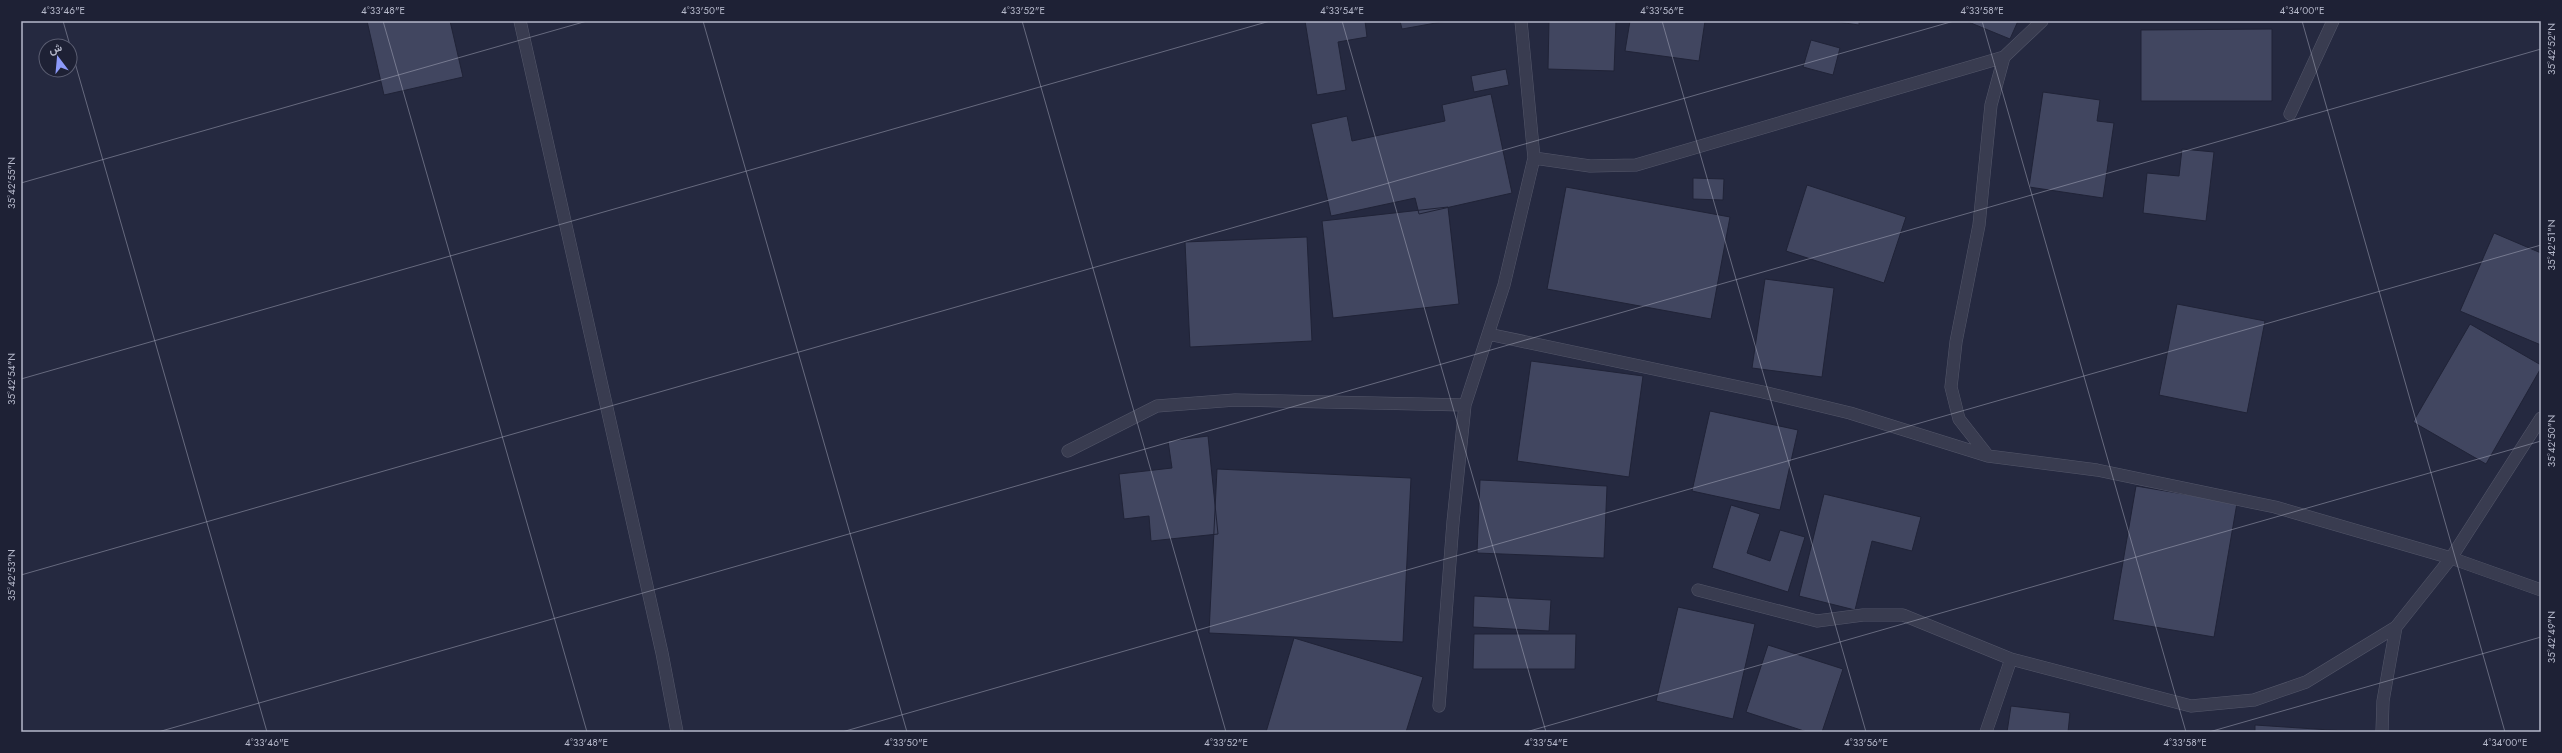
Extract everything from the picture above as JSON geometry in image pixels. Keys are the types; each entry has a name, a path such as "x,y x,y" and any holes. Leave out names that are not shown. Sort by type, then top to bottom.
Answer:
{"street":[{"path":"520,21 660,645 677,732"},
{"path":"1439,706 1453,522 1466,405 1504,285 1534,158 1521,21"},
{"path":"1534,158 1590,166 1636,165 2004,57 2042,21"},
{"path":"2290,114 2332,21"},
{"path":"1988,456 1959,419 1951,387 1956,342 1979,225 1991,105 2004,57"},
{"path":"1488,334 1763,392 1842,411 1988,456 2097,470 2275,507 2451,558 2541,590"},
{"path":"1068,451 1157,406 1235,400 1466,405"},
{"path":"1698,590 1818,621 1863,615 1903,615 2011,659 2191,706 2254,700 2306,682 2396,627 2451,558 2541,418"},
{"path":"2382,732 2383,701 2396,627"},
{"path":"1986,732 2011,659"}],"building":[{"path":"367,21 450,21 463,77 384,95"},
{"path":"1305,21 1365,21 1367,37 1338,42 1346,90 1317,95"},
{"path":"1400,21 1447,21 1402,29"},
{"path":"1549,21 1616,21 1614,71 1548,69"},
{"path":"1630,21 1705,21 1699,61 1625,51"},
{"path":"1831,21 1859,21 1859,25"},
{"path":"1966,21 2018,21 2010,39"},
{"path":"2272,29 2272,101 2141,101 2141,30"},
{"path":"1811,40 1840,48 1833,75 1803,67"},
{"path":"1506,69 1509,85 1474,92 1471,76"},
{"path":"2043,92 2100,100 2097,121 2114,123 2103,198 2029,187"},
{"path":"1491,94 1512,193 1419,214 1415,198 1331,216 1311,124 1347,116 1352,141 1445,121 1442,105"},
{"path":"2182,149 2214,152 2206,221 2143,213 2147,173 2179,176"},
{"path":"1693,178 1724,179 1723,200 1693,199"},
{"path":"1807,185 1906,217 1884,283 1786,251"},
{"path":"1566,187 1730,217 1711,319 1547,289"},
{"path":"1448,207 1459,304 1333,318 1322,221"},
{"path":"2494,233 2541,253 2541,345 2460,311"},
{"path":"1307,237 1312,341 1190,347 1185,242"},
{"path":"1765,279 1834,288 1822,377 1752,368"},
{"path":"2177,304 2265,321 2247,413 2159,395"},
{"path":"2470,324 2541,365 2541,368 2486,464 2413,422"},
{"path":"1531,361 1643,376 1629,477 1517,461"},
{"path":"1710,411 1798,430 1780,510 1692,491"},
{"path":"1208,436 1218,534 1151,541 1149,516 1124,519 1119,474 1172,468 1168,441"},
{"path":"1217,469 1411,478 1403,642 1209,633"},
{"path":"1480,480 1607,486 1604,558 1477,553"},
{"path":"2136,486 2237,503 2214,637 2113,620"},
{"path":"1824,494 1921,517 1912,551 1872,541 1855,610 1799,596"},
{"path":"1731,505 1760,514 1747,553 1770,561 1780,530 1805,537 1788,592 1712,568"},
{"path":"1474,596 1551,600 1549,631 1473,627"},
{"path":"1678,607 1755,624 1733,719 1656,701"},
{"path":"1474,634 1576,634 1575,669 1473,669"},
{"path":"1294,638 1423,677 1406,732 1266,732"},
{"path":"1768,645 1843,669 1822,732 1807,732 1746,712"},
{"path":"2011,706 2070,713 2068,732 2007,732"},
{"path":"2255,725 2345,731 2345,732 2255,732"}]}
